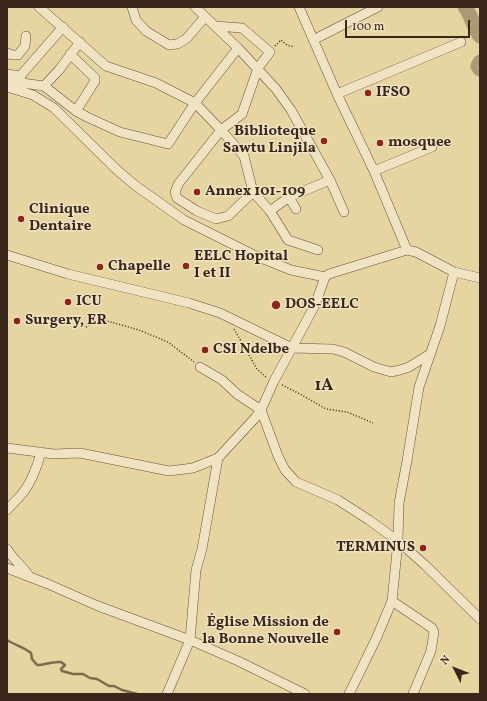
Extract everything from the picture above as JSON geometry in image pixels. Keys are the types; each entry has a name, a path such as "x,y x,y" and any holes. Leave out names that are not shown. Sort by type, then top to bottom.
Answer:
{"street":[{"path":"39,7 106,66 156,83 194,103 244,156 253,192 270,211 288,240 318,250"},
{"path":"132,7 136,20 146,31 169,45 177,44 186,40 205,17"},
{"path":"195,7 258,68 276,89 291,110 330,180 344,212"},
{"path":"299,7 337,94 374,171 407,250"},
{"path":"313,40 378,7"},
{"path":"215,26 242,28 270,52 258,68 242,114 221,130 178,183 175,192 177,198 197,211 216,219 228,216 253,192"},
{"path":"13,82 63,27"},
{"path":"7,53 12,55 18,54 25,46 26,36"},
{"path":"44,86 59,70 80,42"},
{"path":"337,94 461,42"},
{"path":"13,82 44,86 76,111 120,132 168,144 194,103 238,48"},
{"path":"70,54 95,78 95,81 76,111"},
{"path":"7,74 13,82 54,108 117,170 136,186 184,220 291,270 325,278"},
{"path":"374,171 432,148"},
{"path":"270,211 289,197 330,180"},
{"path":"289,197 296,209"},
{"path":"7,448 54,454 80,453 169,471 193,468 218,458 261,410 274,381 315,305 325,278 329,274 407,250 416,252 454,272 480,278"},
{"path":"7,255 68,274 189,303 220,313 292,348 333,349 344,352 374,367 391,372 408,367 430,354"},
{"path":"349,694 376,639 392,601 398,542 399,503 415,406 419,388 440,326 454,272"},
{"path":"200,367 222,380 238,394 261,410 278,456 285,470 296,482 338,500 369,520 425,565 480,618"},
{"path":"7,510 27,486 39,462 41,452"},
{"path":"167,693 190,640 196,570 202,549 218,458"},
{"path":"7,549 11,556 23,567 29,576"},
{"path":"7,568 98,606 190,640 238,661 305,694"},
{"path":"392,601 434,632 431,651 413,694"}],"path":[{"path":"270,52 281,40 287,45 294,47"},
{"path":"86,327 100,318 139,330 168,342 200,367"}],"waterway":[{"path":"465,7 480,36"},
{"path":"480,62 478,66 480,69"},
{"path":"7,640 31,653 32,659 37,665 61,662 65,665 61,669 62,671 73,674 83,674 90,678 97,679 109,686 114,686 137,694"}],"place":[{"name":"IFSO","path":"368,93"},
{"name":"Biblioteque Sawtu Linjila","path":"324,141"},
{"name":"mosquee","path":"380,143"},
{"name":"Annex 101-109","path":"197,192"},
{"name":"Clinique Dentaire","path":"21,219"},
{"name":"EELC Hopital I et II","path":"186,266"},
{"name":"Chapelle","path":"100,267"},
{"name":"ICU","path":"68,302"},
{"name":"DOS-EELC","path":"276,305"},
{"name":"Surgery, ER","path":"17,321"},
{"name":"CSI Ndelbe","path":"205,350"},
{"name":"TERMINUS","path":"423,548"},
{"name":"Église Mission de la Bonne Nouvelle","path":"337,632"}],"district":[{"name":"1A","path":"324,387"}]}
